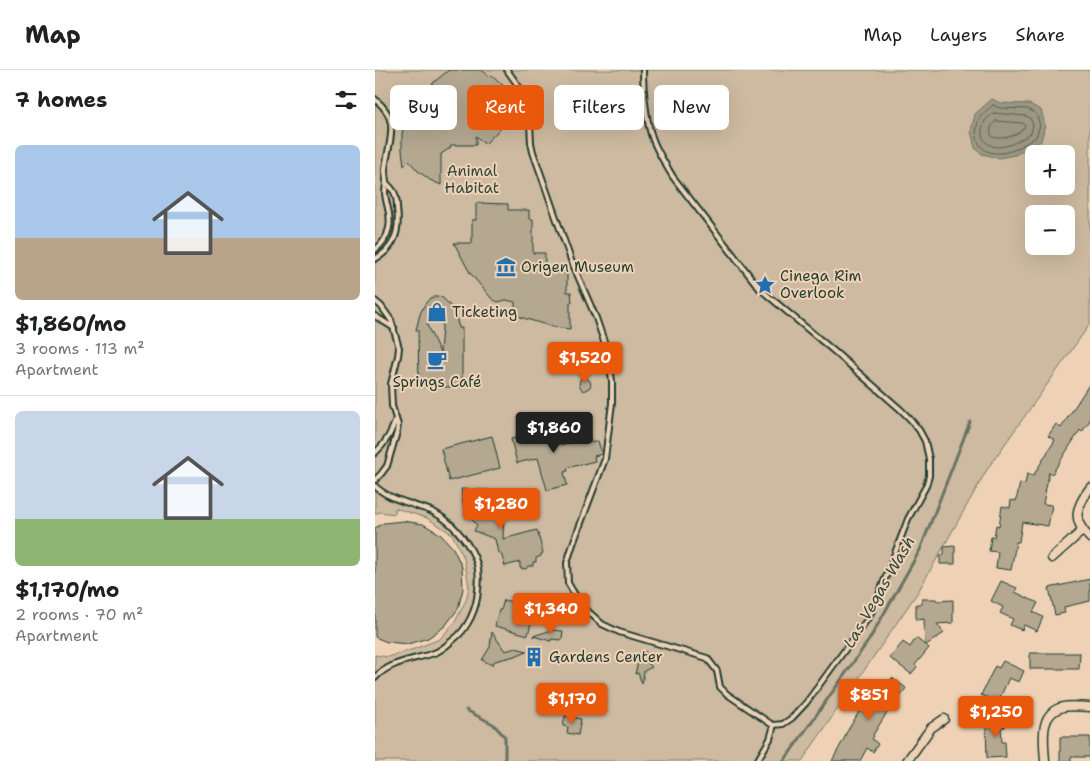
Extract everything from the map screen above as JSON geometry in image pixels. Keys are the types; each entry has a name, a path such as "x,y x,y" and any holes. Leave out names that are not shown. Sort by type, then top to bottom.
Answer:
{"street":[{"path":"1090,488 1082,498 1078,513 1082,531 1090,538"},
{"path":"1051,558 1082,531"},
{"path":"1045,761 1044,730 1045,721 1050,714 1064,707 1090,707"},
{"path":"907,761 931,728 944,719"}],"lane":[{"path":"507,70 527,98 533,152 571,260 596,318 610,364 612,402 605,459 567,563 569,582 581,606 602,624 619,632 707,658 717,670 720,686 727,694 774,725 783,724 792,718 806,703 869,617 908,519 927,486 929,459 925,441 911,420 760,288 673,177 650,132 643,70"},
{"path":"375,98 387,114 391,124 385,172 385,194 390,213 389,228 383,243 375,250"},
{"path":"375,259 388,249 394,240 398,228 397,204 394,192 386,182"},
{"path":"375,301 391,320 399,348 399,356 391,384 392,406 398,426 397,432 387,466 375,480"},
{"path":"375,316 394,328"},
{"path":"375,453 389,437 396,419"},
{"path":"375,486 385,494 432,512 451,524 472,551 477,564 479,580 474,609 457,637 436,652 397,663 383,670 375,678"},
{"path":"757,761 770,740 774,725"}],"green space":[{"name":"Animal Habitat","path":"375,70 1090,70 1090,324 988,468 918,592 802,761 375,761 375,655 388,657 440,639 455,622 466,600 469,587 464,558 452,534 427,518 395,508 395,514 379,512 375,514"}],"water":[{"path":"992,99 1000,103 1029,104 1041,110 1045,125 1041,141 1034,145 1025,145 1025,150 1015,155 999,158 982,154 975,148 971,131 975,114"}],"building":[{"path":"449,70 482,70 490,77 492,75 503,85 467,85 467,130 499,130 485,144 476,136 476,145 451,145 450,148 441,154 441,185 418,171 409,161 404,166 402,150 403,130 457,130 457,85 432,85"},
{"name":"Origen Museum","path":"476,203 508,204 508,210 529,210 529,219 533,219 533,253 545,253 545,273 567,273 567,292 571,292 572,302 570,302 570,329 553,327 520,317 515,309 515,302 506,300 498,302 492,299 470,273 454,243 472,243 472,220 476,220"},
{"path":"438,296 443,298 451,307 459,328 462,328 462,387 419,387 418,330 416,330 420,314 430,298","holes":["443,314 440,353 427,325 429,318"]},
{"path":"583,376 590,381 591,385 583,391 579,385"},
{"path":"1090,383 1090,420 1082,432 1080,430 1052,474 1049,472 1043,504 1052,505 1048,526 1022,522 1019,542 1016,542 1011,570 996,568 998,552 989,551 991,537 994,537 996,525 999,526 1002,506 1010,508 1011,500 1016,501 1020,483 1025,484 1027,474 1033,476 1055,440 1048,436 1056,424 1061,428"},
{"path":"552,425 557,444 561,445 590,438 591,443 598,441 602,454 594,456 595,461 567,468 568,471 564,472 567,485 547,490 538,458 517,463 511,439 531,434 531,431"},
{"path":"492,436 500,468 449,481 441,449"},
{"path":"461,489 488,490 491,503 497,508 504,509 503,539 537,530 543,553 536,558 533,566 528,566 526,569 520,568 520,562 505,566 501,553 498,553 495,539 474,531 477,525 469,517 463,505"},
{"path":"403,521 423,524 440,534 453,548 462,567 463,589 458,609 445,626 428,638 408,644 387,642 375,637 375,528 384,523"},
{"path":"955,546 955,564 940,564 940,555 944,555 944,547"},
{"path":"1090,579 1090,601 1064,607 1065,613 1055,615 1049,588"},
{"path":"1001,581 1017,588 1015,592 1038,603 1033,612 1043,617 1037,631 1024,625 1022,630 1010,625 1013,619 1000,613 1003,607 991,601"},
{"path":"922,599 936,599 937,601 953,600 953,623 937,624 944,633 926,645 929,648 915,665 917,667 911,674 890,658 903,642 910,647 916,638 925,645 924,619 916,620 916,604 922,604"},
{"path":"504,600 533,608 528,635 495,626"},
{"path":"552,630 563,631 561,640 551,639 551,641 533,636"},
{"path":"492,632 505,651 516,648 527,651 495,661 492,665 482,660 490,647"},
{"path":"641,651 646,652 645,663 647,662 652,667 644,671 642,684 638,673 635,674"},
{"path":"1030,653 1080,653 1079,669 1030,669"},
{"path":"1003,661 1024,671 1019,682 1009,678 998,702 981,695 995,666 999,668"},
{"path":"892,678 906,688 890,712 888,711 873,735 872,739 878,744 873,752 867,748 860,761 832,761 868,697 863,694 872,681 884,689"},
{"path":"1005,715 1005,727 1001,727 1006,757 987,758 986,726 991,726 991,716"},
{"path":"565,716 581,719 578,735 567,733 568,727 563,726"},
{"path":"1060,737 1090,737 1090,757 1071,757 1071,761 1060,761"}],"waterway":[{"name":"Las Vegas Wash","path":"784,761 869,640 920,550 970,422"},
{"path":"466,710 493,724 505,737 505,761"}],"place":[{"name":"Origen Museum","path":"506,267"},
{"name":"Cinega Rim Overlook","path":"765,285"},
{"name":"Ticketing","path":"437,312"},
{"name":"Springs Café","path":"437,360"},
{"name":"Gardens Center","path":"534,657"}]}
